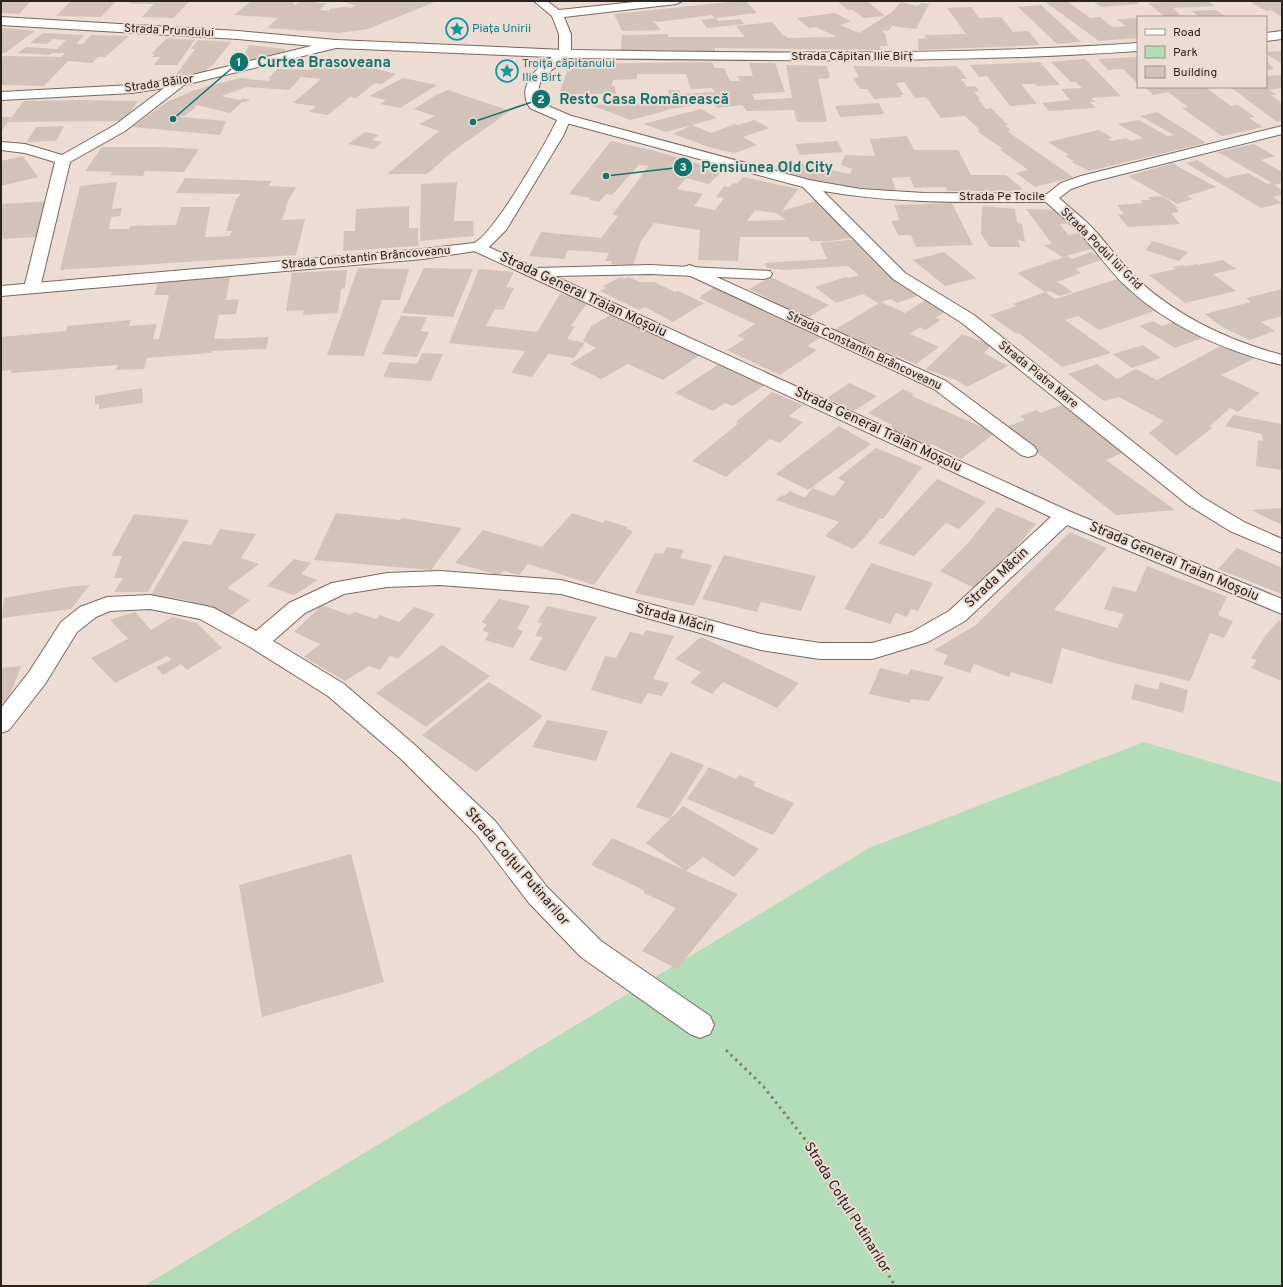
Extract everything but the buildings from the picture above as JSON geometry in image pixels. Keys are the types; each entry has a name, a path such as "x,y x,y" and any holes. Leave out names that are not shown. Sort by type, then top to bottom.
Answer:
{"street":[{"path":"540,1 557,14 565,34 565,54"},
{"path":"557,14 668,1"},
{"name":"Strada Prundului","path":"1,21 246,35 336,44"},
{"path":"1267,37 1281,36"},
{"path":"336,44 565,54"},
{"name":"Strada Băilor","path":"1,96 111,90 180,82 336,44"},
{"name":"Strada Căpitan Ilie Birț","path":"565,54 929,58 1089,51 1137,47"},
{"path":"565,54 542,71 536,79 532,90 535,105 564,118 808,184"},
{"path":"32,288 63,160 120,128 180,82"},
{"name":"Strada Constantin Brâncoveanu","path":"1,291 423,254 484,244 498,230 556,136 564,118"},
{"name":"Strada Pe Tocile","path":"808,184 860,193 924,197 1050,198 1066,186 1086,179 1282,130"},
{"path":"1,146 17,146 35,150 63,160"},
{"name":"Strada Piatra Mare","path":"808,184 899,276 968,319 1195,501 1222,520 1251,534 1282,546"},
{"name":"Strada Podul lui Grid","path":"1050,198 1092,236 1112,263 1135,285 1164,307 1203,331 1253,353 1282,360"},
{"name":"Strada General Traian Moșoiu","path":"477,246 1064,516 1282,607"},
{"name":"Strada Constantin Brâncoveanu","path":"535,273 582,270 690,270 764,274"},
{"name":"Strada Constantin Brâncoveanu","path":"690,270 940,385 1028,451"},
{"name":"Strada Măcin","path":"258,642 297,608 339,588 387,580 440,578 561,587 761,642 820,651 872,651 920,637 957,616 1064,516"},
{"name":"Strada Colțul Putinarilor","path":"1,724 37,678 70,628 88,612 107,604 150,602 206,614 258,642 336,690 408,752 486,828 538,894 591,949 700,1025"}],"path":[{"name":"Strada Colțul Putinarilor","path":"700,1025 763,1086 819,1157 895,1286"}],"green space":[{"path":"1144,742 1282,783 1282,1286 144,1286 869,848"}],"place":[{"name":"Piața Unirii","path":"457,29"},
{"name":"Troița căpitanului Ilie Birt","path":"507,71"},
{"name":"Curtea Brasoveana","path":"173,119"},
{"name":"Resto Casa Românească","path":"473,122"},
{"name":"Pensiunea Old City","path":"606,176"}]}
